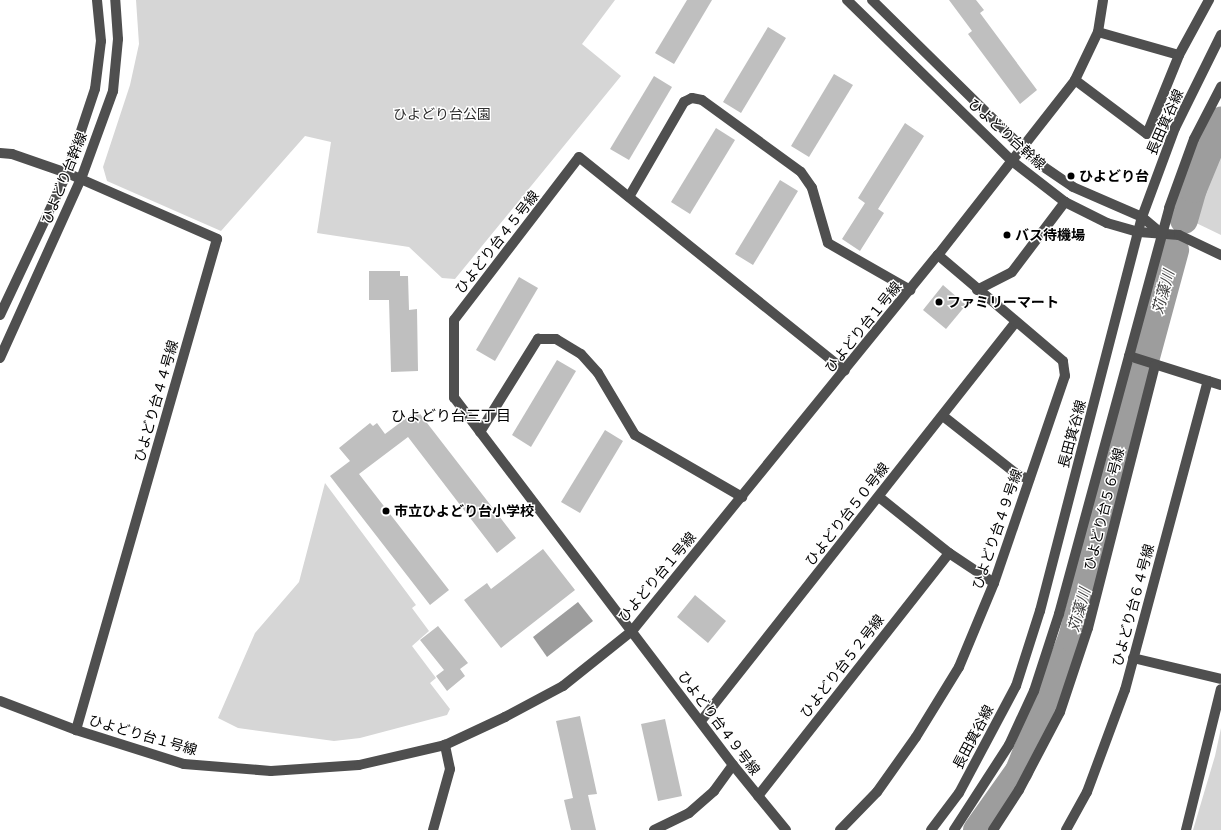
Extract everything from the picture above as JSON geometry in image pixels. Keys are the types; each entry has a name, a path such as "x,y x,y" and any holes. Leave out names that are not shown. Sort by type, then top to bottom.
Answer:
{"street":[{"name":"ひよどり台幹線","path":"0,315 67,172 95,89 101,41 97,0"},
{"name":"ひよどり台幹線","path":"0,358 81,179 113,91 118,39 115,0"},
{"name":"ひよどり台幹線","path":"847,0 1012,161 1065,202 1107,223 1139,232 1162,234"},
{"name":"ひよどり台幹線","path":"872,0 1038,163 1073,187 1142,217 1162,234"},
{"name":"ひよどり台１号線","path":"0,701 76,730 184,764 271,771 359,765 445,745 505,717 563,686 632,631 846,371 1012,161 1075,80 1098,32 1103,0"},
{"path":"1075,80 1147,134 1179,54 1209,0"},
{"path":"1098,32 1179,54"},
{"name":"長田箕谷線","path":"931,830 959,793 1016,686 1040,611 1142,217 1175,128 1221,35"},
{"path":"954,830 1009,745 1034,691 1058,614 1162,234 1194,139 1221,87"},
{"path":"629,197 684,102 692,98 702,100 801,172 812,188 828,243 910,290"},
{"name":"ひよどり台４４号線","path":"0,153 67,172 218,238 76,730"},
{"name":"ひよどり台４５号線","path":"632,631 454,398 454,320 579,157 846,371"},
{"path":"977,290 1012,272 1065,202"},
{"path":"1162,234 1189,238 1221,255"},
{"name":"ひよどり台４９号線","path":"840,830 877,792 916,737 959,667 994,583 1065,376 1063,361 1015,323 938,255"},
{"name":"ひよどり台５０号線","path":"701,721 1015,323"},
{"path":"480,432 538,339 556,339 581,354 598,373 635,435 742,497"},
{"path":"1129,356 1221,385"},
{"name":"ひよどり台５６号線","path":"993,830 1019,790 1060,712 1088,628 1155,365"},
{"name":"ひよどり台６４号線","path":"1066,830 1087,792 1104,750 1133,658 1208,381"},
{"path":"943,416 1018,475 1029,479"},
{"path":"879,496 949,554 994,583"},
{"name":"ひよどり台５２号線","path":"758,796 949,554"},
{"name":"ひよどり台４９号線","path":"632,631 733,765 786,830"},
{"path":"1133,658 1221,679"},
{"path":"1186,830 1221,689"},
{"path":"433,830 450,769 445,745"},
{"path":"654,830 689,814 714,791 733,765"}],"green space":[{"name":"ひよどり台公園","path":"136,0 615,0 582,44 621,76 455,279 442,278 409,247 317,233 331,142 305,136 221,231 107,181 103,167 130,85 139,44"},
{"path":"1221,115 1221,235 1190,220 1208,139"},
{"path":"325,483 416,605 412,608 429,631 412,646 436,678 430,683 450,709 447,715 360,738 334,741 238,728 218,718 255,633 299,582"},
{"path":"1221,728 1221,830 1193,830 1215,756"}],"shaded area":[{"path":"578,602 593,621 547,657 533,637"}],"building":[{"path":"687,0 712,0 674,64 655,53"},
{"path":"949,0 976,0 984,10 980,13 1037,90 1020,104 968,34 972,31"},
{"path":"768,27 786,38 741,113 723,102"},
{"path":"834,74 853,85 809,157 791,146"},
{"path":"654,76 672,87 629,160 610,149"},
{"path":"905,123 924,136 878,209 884,213 860,251 842,239 865,203 858,198"},
{"path":"716,128 735,140 690,214 671,202"},
{"path":"780,180 798,191 753,265 735,254"},
{"path":"369,271 400,271 400,276 408,276 409,310 417,309 418,371 391,372 389,300 369,300"},
{"path":"519,277 538,288 495,361 476,350"},
{"path":"943,285 966,305 946,329 923,310"},
{"path":"557,360 576,371 531,447 512,435"},
{"path":"417,410 516,538 497,553 408,437 359,474 449,590 430,605 330,476 350,461 339,448 370,423 373,426 377,423 385,434"},
{"path":"605,430 623,441 580,513 561,502"},
{"path":"543,549 575,590 501,648 464,600 487,583 491,589"},
{"path":"695,595 726,621 708,643 677,617"},
{"path":"438,626 468,663 460,669 465,676 447,691 436,676 444,670 420,640"},
{"path":"580,716 597,794 588,795 596,830 571,830 564,800 573,798 556,721"},
{"path":"665,719 682,796 658,801 641,724"}],"waterway":[{"name":"苅藻川","path":"1184,220 1193,189 1221,121"},
{"name":"苅藻川","path":"1146,357 1175,250"},
{"name":"苅藻川","path":"977,830 1019,771 1072,638 1141,374"}],"place":[{"name":"ひよどり台","path":"1071,176"},
{"name":"バス待機場","path":"1007,235"},
{"name":"ファミリーマート","path":"939,302"},
{"name":"市立ひよどり台小学校","path":"386,511"}],"district":[{"name":"ひよどり台三丁目","path":"451,416"}]}
